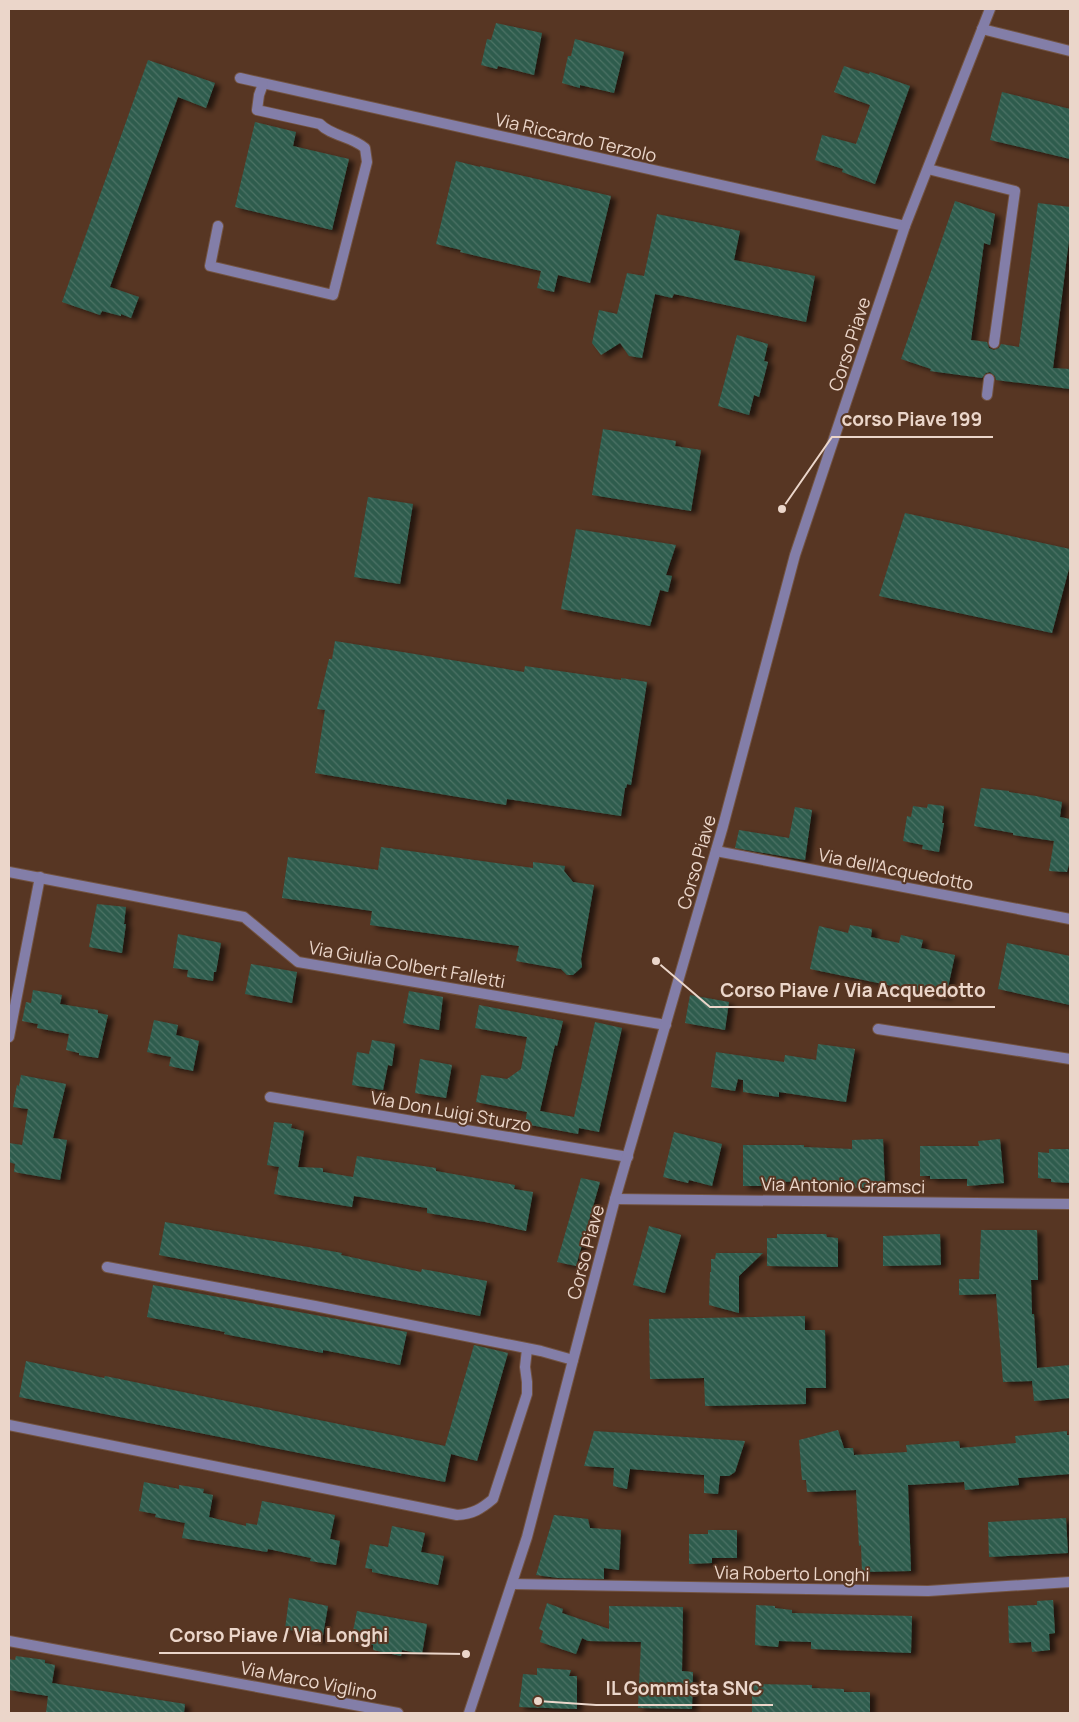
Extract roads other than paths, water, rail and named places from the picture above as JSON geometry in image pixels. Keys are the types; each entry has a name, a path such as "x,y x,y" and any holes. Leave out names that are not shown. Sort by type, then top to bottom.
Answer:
{"street":[{"name":"Corso Piave","path":"474,1713 469,1713 527,1537 616,1199 716,851 795,555 905,226 990,9"},
{"path":"982,29 1070,51"},
{"name":"Via Riccardo Terzolo","path":"240,78 905,226"},
{"path":"218,226 210,266 333,295 366,162 365,148 357,141 325,129 320,124 257,110 263,84"},
{"path":"928,169 1014,191 994,343"},
{"path":"988,395 990,379"},
{"name":"Via dell'Acquedotto","path":"716,851 1070,919"},
{"name":"Via Giulia Colbert Falletti","path":"9,872 244,917 298,962 666,1025"},
{"path":"9,1037 40,877"},
{"path":"878,1030 1070,1059"},
{"name":"Via Don Luigi Sturzo","path":"270,1096 628,1157"},
{"name":"Via Antonio Gramsci","path":"616,1199 1070,1204"},
{"path":"107,1267 315,1306 528,1349 573,1360"},
{"path":"9,1425 457,1514 470,1514 482,1509 493,1499 527,1394 525,1367 528,1349"},
{"name":"Via Roberto Longhi","path":"512,1584 928,1591 1070,1582"},
{"name":"Via Marco Viglino","path":"9,1641 398,1713"}],"place":[{"name":"corso Piave 199","path":"782,509"},
{"name":"Corso Piave / Via Acquedotto","path":"656,961"},
{"name":"Corso Piave / Via Longhi","path":"466,1654"},
{"name":"IL Gommista SNC","path":"538,1701"}]}
